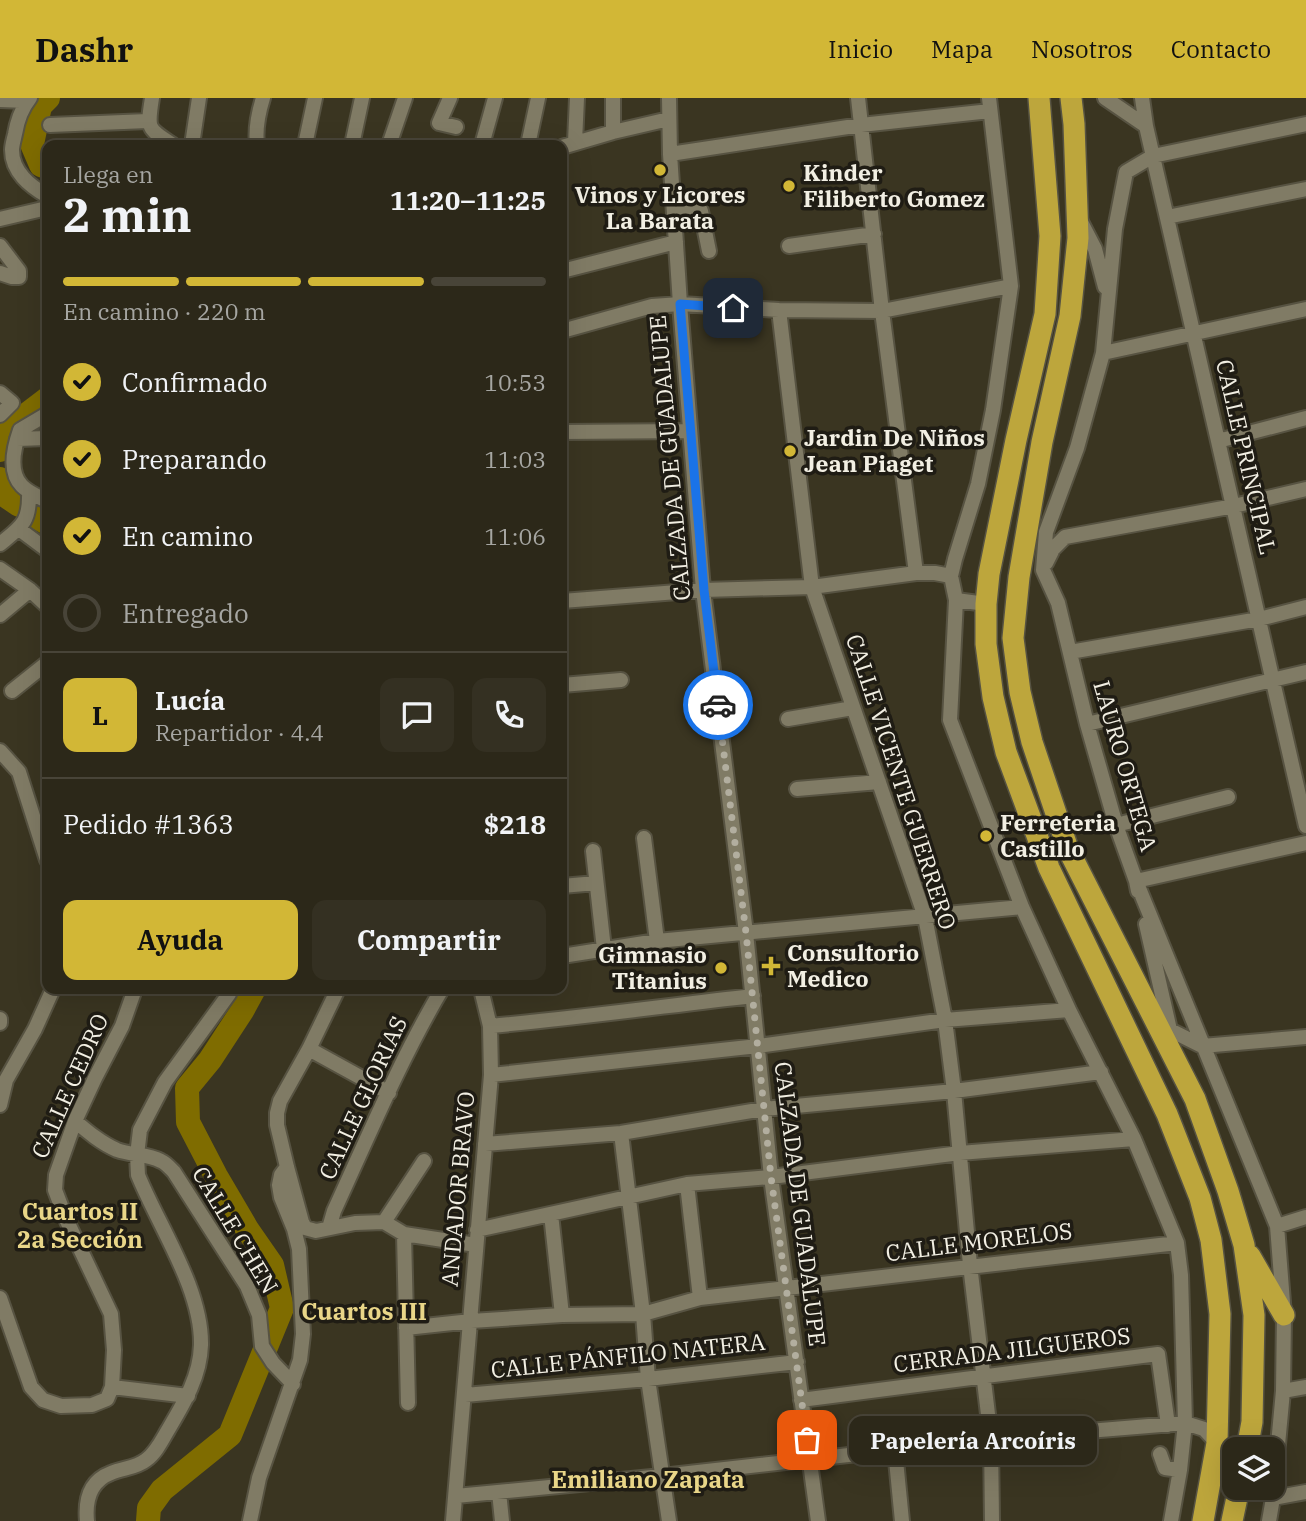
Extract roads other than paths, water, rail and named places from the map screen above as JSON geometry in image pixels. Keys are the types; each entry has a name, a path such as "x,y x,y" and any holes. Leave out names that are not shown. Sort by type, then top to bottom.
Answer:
{"highway":[{"path":"1039,98 1050,236 1045,314 989,574 986,644 993,697 1006,752 1049,868 1167,1114 1200,1198 1211,1240 1220,1314 1217,1443 1203,1521"},
{"path":"1071,98 1077,238 1070,316 1042,442 1019,577 1013,638 1020,692 1032,742 1068,849 1195,1099 1228,1191 1244,1245 1254,1315 1252,1422 1249,1437"},
{"path":"1244,1245 1284,1315"},
{"path":"1232,1521 1236,1500"}],"street":[{"path":"152,98 148,121 152,131 166,140"},
{"path":"193,140 199,98"},
{"path":"257,140 258,117 264,98"},
{"path":"306,140 315,98"},
{"path":"353,140 362,98"},
{"path":"391,140 405,98"},
{"path":"450,98 439,123 456,127"},
{"path":"483,140 495,98"},
{"path":"529,140 538,98"},
{"path":"577,98 568,145 669,120"},
{"path":"612,132 613,98"},
{"name":"CALZADA DE GUADALUPE","path":"669,98 680,304 704,590 746,933 771,1177 818,1521"},
{"path":"858,98 916,573"},
{"path":"1105,98 1146,126"},
{"name":"CALLE PRINCIPAL","path":"1142,98 1146,126 1259,619 1301,780 1306,826"},
{"path":"0,100 28,100 16,127 12,151 16,167 24,179 42,193"},
{"path":"670,154 990,104 1011,286 981,472 951,576 956,600 950,720 1022,907 1069,1010 1134,1139 1177,1242 1181,1275 1185,1423 1181,1470 1171,1521"},
{"path":"50,125 148,121"},
{"path":"1042,570 1046,532 1077,448 1103,353 1115,229 1126,172 1153,156 1306,124"},
{"path":"1167,217 1306,189"},
{"path":"0,219 42,209"},
{"path":"674,210 701,211 709,251"},
{"path":"1077,215 1095,249 1108,299"},
{"path":"789,246 874,234"},
{"path":"567,270 676,242"},
{"path":"0,246 19,271 19,277 0,272"},
{"path":"567,330 652,306 680,304 779,310 882,311 1011,286"},
{"path":"1103,353 1306,309"},
{"name":"CALLE VICENTE GUERRERO","path":"779,310 812,587 925,917 945,1020 970,1265 992,1439 992,1521"},
{"path":"0,415 6,398"},
{"path":"42,417 20,430 13,460 15,475 21,485 42,498"},
{"path":"1218,441 1306,418"},
{"path":"567,432 690,431"},
{"path":"17,439 42,438"},
{"path":"1036,475 1046,532"},
{"path":"1042,570 1053,549 1065,537 1234,506 1306,489"},
{"path":"0,544 19,529 27,517 30,507 29,492"},
{"path":"19,529 42,546"},
{"path":"0,569 42,601"},
{"name":"LAURO ORTEGA","path":"1042,570 1058,603 1087,724 1116,825 1136,881 1277,1226 1284,1315 1283,1391 1279,1437"},
{"path":"567,601 704,590 812,587 916,573 951,576"},
{"path":"0,615 30,590"},
{"path":"956,600 986,604"},
{"path":"1070,652 1259,619 1306,607"},
{"path":"12,691 42,667"},
{"path":"1087,724 1306,672"},
{"path":"567,685 621,680"},
{"path":"788,719 853,708"},
{"path":"0,751 19,772 42,825"},
{"path":"797,789 879,782"},
{"path":"1116,825 1228,797"},
{"path":"644,838 657,941"},
{"path":"1306,843 1136,881 1170,1030 1202,1046 1306,1037"},
{"path":"593,851 604,949"},
{"path":"567,886 596,883"},
{"path":"567,955 657,941 1022,907"},
{"path":"0,1105 6,1080 35,1029 51,994"},
{"name":"CALLE CEDRO","path":"112,1387 114,1350 111,1314 55,1190 56,1175 75,1121 122,1026 133,994"},
{"path":"87,1521 86,1510 94,1483 109,1473 147,1460 188,1396 197,1374 201,1345 198,1318 189,1285 138,1175 137,1155 140,1130 165,1082 226,994"},
{"path":"336,994 276,1113 299,1212 305,1228 316,1231 355,1223 384,1222 404,1234 476,1237 551,1214 687,1184 771,1177 960,1153 1134,1139"},
{"name":"CALLE GLORIAS","path":"329,1228 334,1211 389,1093 439,994"},
{"name":"ANDADOR BRAVO","path":"453,1521 491,1075 490,1026 482,994"},
{"path":"490,1026 753,996"},
{"path":"491,1075 758,1046 945,1020 1069,1010"},
{"path":"309,1049 389,1093"},
{"path":"485,1144 621,1133 764,1109 954,1091 1101,1072"},
{"name":"CALLE CHEN","path":"75,1121 106,1144 118,1150 162,1161 174,1172 247,1286 259,1315 262,1346 272,1363 293,1384"},
{"path":"621,1133 649,1379 669,1521"},
{"path":"384,1222 424,1161"},
{"path":"250,1521 259,1478 300,1360 303,1334 299,1248 279,1185 281,1175 287,1167"},
{"path":"687,1184 700,1298"},
{"path":"551,1214 562,1315"},
{"path":"1277,1226 1306,1217"},
{"path":"404,1234 408,1403"},
{"name":"CALLE MORELOS","path":"406,1328 562,1315 643,1314 700,1298 1177,1242"},
{"path":"0,1298 31,1387 43,1400 61,1406 92,1405 107,1399 112,1387 188,1396"},
{"name":"CERRADA JILGUEROS","path":"802,1400 1158,1354 1168,1425"},
{"name":"CALLE PÁNFILO NATERA","path":"465,1395 649,1379 797,1362"},
{"path":"1283,1391 1306,1387"},
{"path":"456,1496 992,1439 1185,1423 1204,1429 1217,1443"},
{"path":"895,1450 902,1521"},
{"path":"1160,1454 1165,1468 1181,1470"},
{"path":"499,1492 502,1521"},
{"path":"1285,1496 1306,1492"},
{"name":"LAURO ORTEGA","path":"1269,1521 1273,1500"}],"waterway":[{"path":"42,165 32,144 40,106 48,98"},
{"path":"0,450 5,431 42,403"},
{"path":"0,479 6,496 19,505"},
{"path":"38,518 42,520"},
{"path":"148,1521 149,1508 162,1490 230,1435 282,1308 272,1265 247,1229 188,1122 187,1088 210,1060 251,994"}],"place":[{"name":"Vinos y Licores La Barata","path":"660,170"},
{"name":"Kinder Filiberto Gomez","path":"789,186"},
{"name":"Jardin De Niños Jean Piaget","path":"790,451"},
{"name":"Ferreteria Castillo","path":"986,836"},
{"name":"Consultorio Medico","path":"771,966"},
{"name":"Gimnasio Titanius","path":"721,968"},
{"name":"Papelería Arcoíris","path":"807,1440"}],"district":[{"name":"Cuartos II 2a Sección","path":"80,1226"},
{"name":"Cuartos III","path":"364,1312"},
{"name":"Emiliano Zapata","path":"648,1480"}]}
